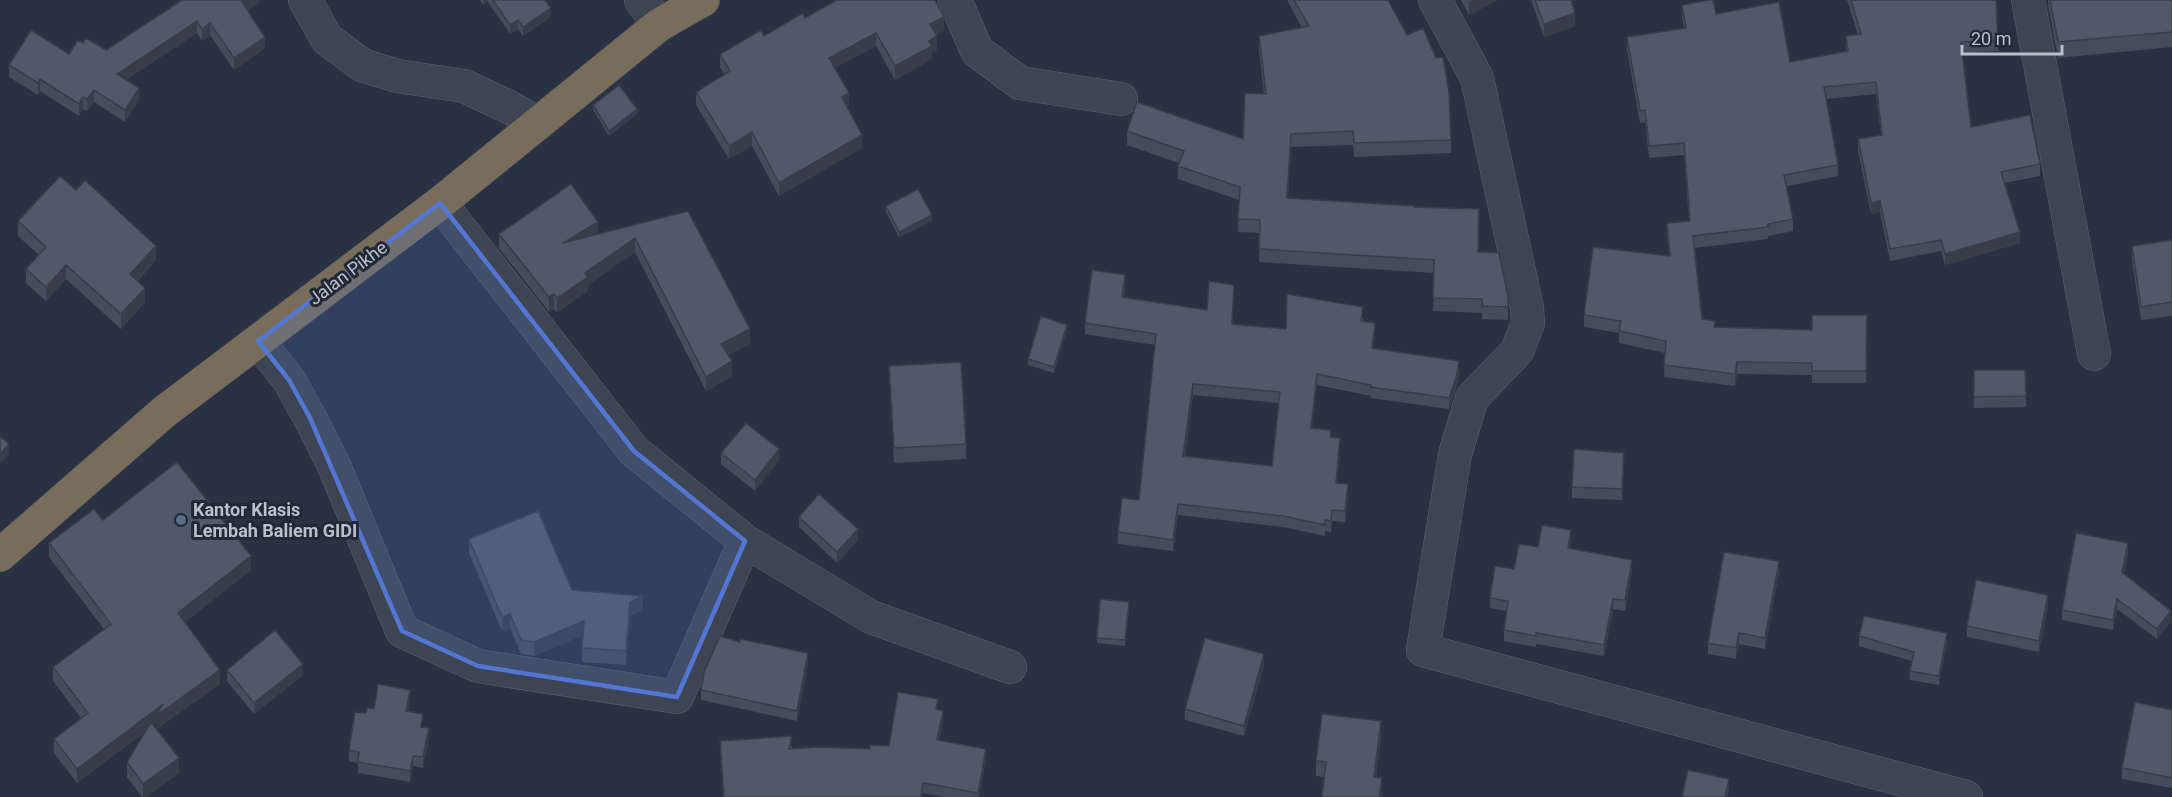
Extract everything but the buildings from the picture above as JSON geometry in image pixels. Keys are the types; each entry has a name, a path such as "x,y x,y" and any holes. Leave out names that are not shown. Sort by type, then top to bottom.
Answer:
{"highway":[{"name":"Jalan Pikhe","path":"0,555 164,412 440,203 538,124 650,13 703,0"}],"street":[{"path":"305,0 327,39 362,65 397,76 464,86 509,107 538,124"},
{"path":"955,0 977,51 1020,83 1121,99"},
{"path":"1435,0 1477,78 1527,308 1528,323 1517,351 1472,398 1455,454 1423,651 1966,797"},
{"path":"2028,0 2094,354"},
{"path":"440,203 634,451 745,542 871,617 1010,667"},
{"path":"258,341 289,380 325,448 402,631 478,666 677,697 745,542"}],"highlighted area":[{"path":"440,203 634,451 745,541 677,697 478,666 402,631 310,418 289,380 258,341"}],"place":[{"name":"Kantor Klasis Lembah Baliem GIDI","path":"181,520"}]}
